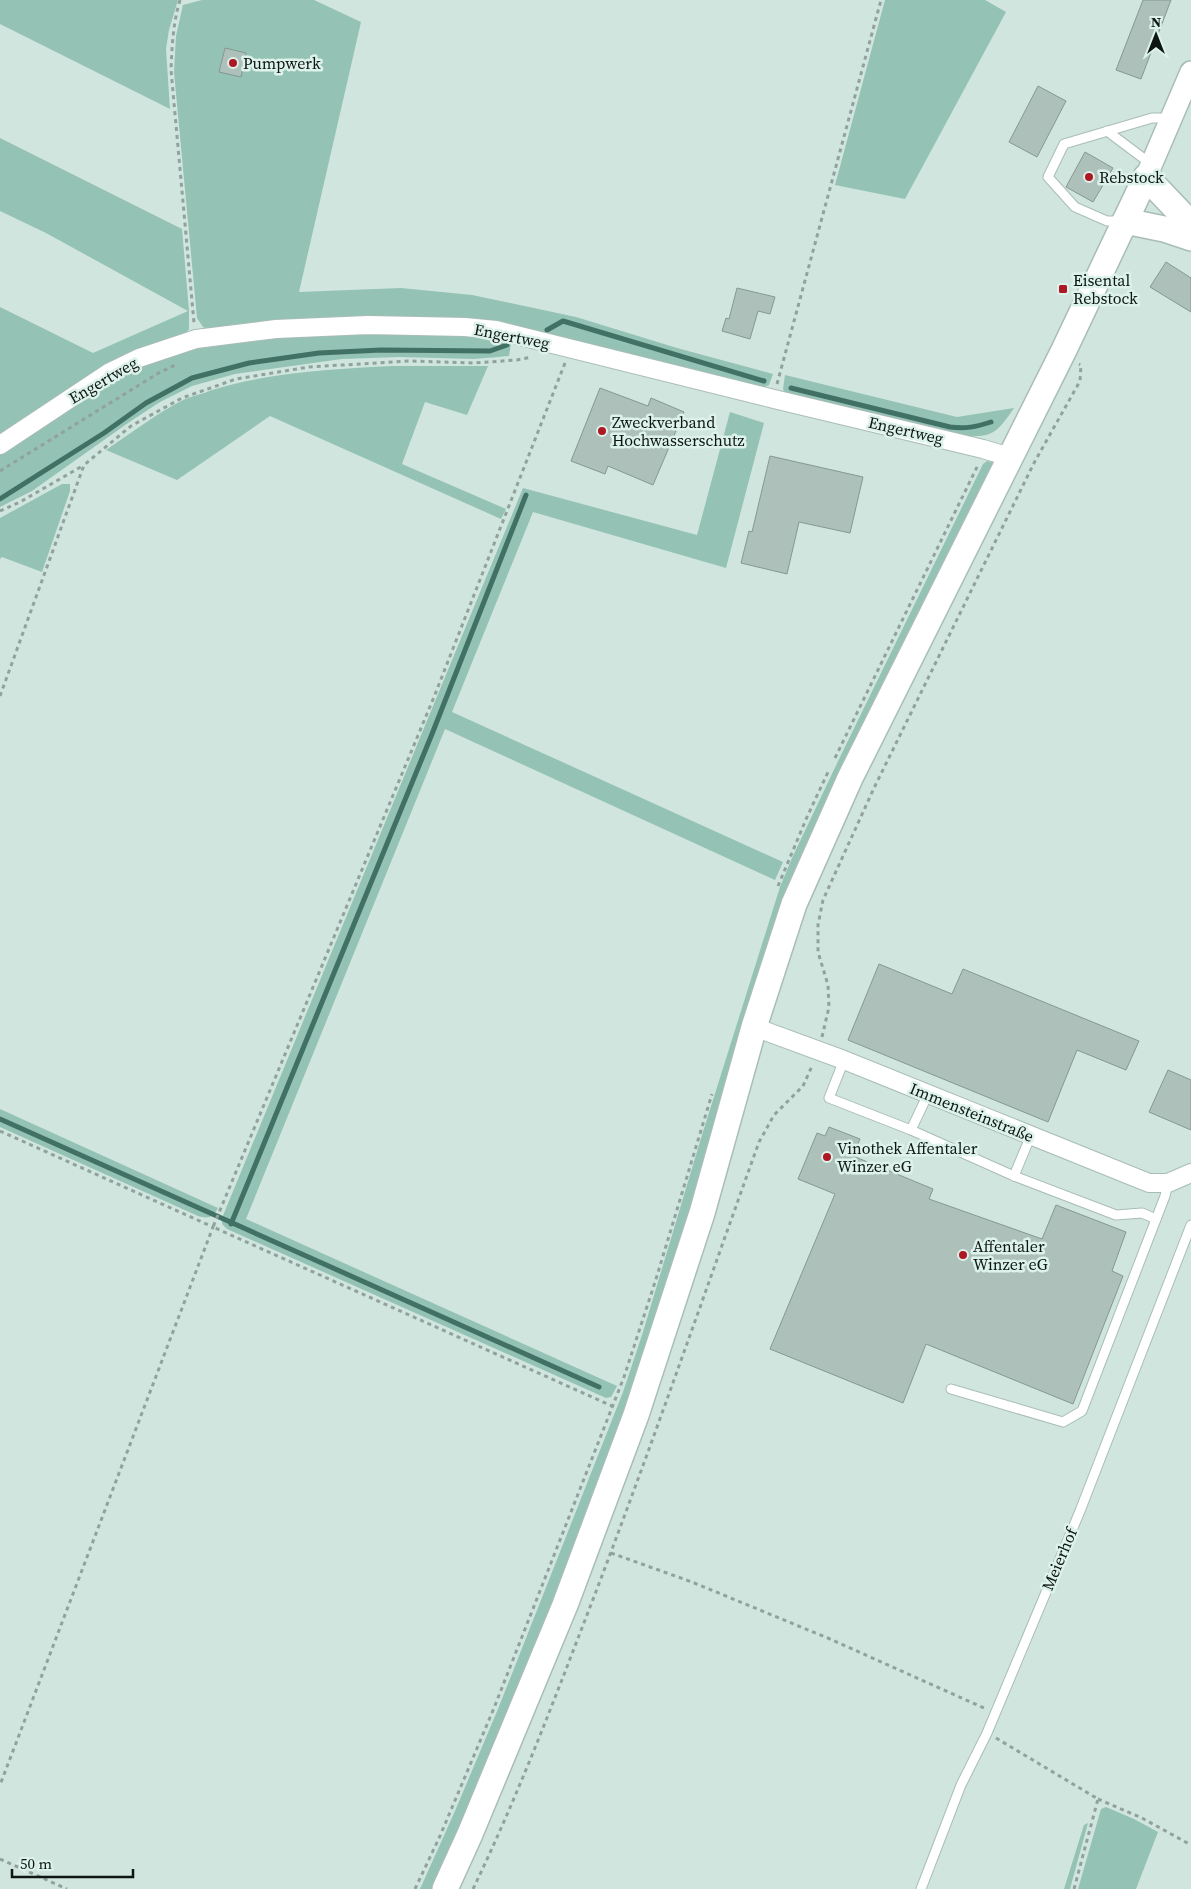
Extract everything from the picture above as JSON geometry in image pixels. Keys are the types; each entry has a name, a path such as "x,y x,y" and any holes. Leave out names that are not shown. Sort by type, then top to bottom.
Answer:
{"main road":[{"path":"445,1889 470,1834 565,1605 636,1415 702,1213 754,1027 794,904 850,778 1064,350 1149,171 1191,224"},
{"path":"1125,221 1164,229 1191,238"}],"street":[{"path":"1149,171 1191,72"},
{"name":"Engertweg","path":"0,445 110,372 139,358 196,338 276,328 368,325 496,330 1010,457"},
{"name":"Immensteinstraße","path":"754,1027 819,1050 1149,1183 1168,1183 1191,1173"}],"lane":[{"path":"1125,221 1107,221 1075,207 1048,177 1064,144 1152,118 1172,118"},
{"path":"1107,131 1149,171"},
{"path":"844,1060 829,1098 911,1130 1014,1176 1116,1215 1142,1214 1156,1219"},
{"path":"911,1130 928,1094"},
{"path":"1014,1176 1031,1135"},
{"path":"951,1389 1063,1422 1082,1411 1165,1196 1168,1183"},
{"name":"Meierhof","path":"921,1889 960,1785 986,1733 1080,1510 1191,1225"}],"path":[{"path":"180,0 176,13 171,70 196,338"},
{"path":"773,399 881,0"},
{"path":"0,1785 214,1227 434,697 571,348"},
{"path":"473,1889 492,1850 552,1704 611,1553 759,1142 774,1114 803,1086 819,1050 828,1007 828,985 818,952 818,925 823,900 874,788 1034,463 1080,381 1081,365 1064,350"},
{"path":"0,511 20,502 84,465 131,426 182,398 236,380 309,367 410,361 473,364 517,360 535,356"},
{"path":"0,472 157,374 178,364"},
{"path":"776,892 807,817 975,474 983,449"},
{"path":"0,696 84,465"},
{"path":"415,1889 440,1836 494,1708 624,1377 712,1094"},
{"path":"0,1131 612,1406"},
{"path":"611,1553 692,1582 830,1639 994,1712"},
{"path":"986,1733 1098,1800 1142,1818 1191,1845"},
{"path":"1074,1889 1098,1800"},
{"path":"0,1858 67,1889"}],"green space":[{"path":"0,0 178,0 169,30 166,49 170,109 0,24"},
{"path":"202,0 314,0 361,22 299,292 401,288 472,295 576,317 677,348 773,374 769,385 760,389 524,330 210,330 203,327 197,318 174,72 176,36 183,5"},
{"path":"885,0 985,0 1006,12 905,199 835,185"},
{"path":"0,138 182,229 189,311 189,329 183,337 0,440 0,307 93,353 188,311 46,233 0,211"},
{"path":"372,329 512,337 509,356 474,359 399,357 342,359 235,374 192,386 160,402 128,423 32,491 0,507 0,453 134,366 216,341"},
{"path":"394,366 488,366 467,415 425,402 402,464 506,509 501,519 270,416 177,480 106,450 173,405 212,390 279,375"},
{"path":"785,375 957,417 1014,408 1002,424 992,433 979,436 959,436 785,393 783,389"},
{"path":"730,412 764,423 726,568 533,512 452,712 783,862 775,880 445,729 246,1219 617,1386 611,1397 606,1398 227,1229 222,1224 222,1218 523,488 697,535"},
{"path":"987,461 992,462 994,468 802,852 781,908 724,1087 685,1234 657,1325 537,1645 433,1889 420,1889 498,1709 623,1392 780,887 841,755 983,464"},
{"path":"62,484 70,484 70,491 42,572 2,557 0,559 0,518"},
{"path":"0,1109 218,1208 210,1217 198,1216 0,1127"},
{"path":"1106,1807 1158,1832 1136,1889 1078,1889 1101,1809"},
{"path":"1088,1823 1070,1889 1064,1889 1084,1825"}],"building":[{"path":"1143,0 1171,0 1141,79 1116,70"},
{"name":"Pumpwerk","path":"225,48 246,53 241,77 219,72"},
{"path":"1038,86 1066,101 1037,157 1009,142"},
{"name":"Rebstock","path":"1085,152 1113,168 1093,202 1066,187"},
{"path":"1166,262 1191,278 1191,312 1150,287"},
{"path":"737,288 775,297 770,314 758,311 750,339 722,331 726,318 729,319"},
{"path":"600,388 648,406 651,398 684,412 653,485 608,466 605,474 571,461"},
{"path":"770,456 863,477 850,533 799,522 787,574 741,563 749,531 752,532"},
{"path":"879,964 952,994 963,969 1139,1041 1126,1070 1077,1050 1048,1122 848,1040"},
{"path":"1168,1070 1191,1080 1191,1130 1149,1112"},
{"name":"Affentaler Winzer eG","path":"829,1127 860,1139 853,1156 933,1189 929,1199 1042,1239 1056,1205 1126,1232 1112,1271 1123,1276 1073,1404 926,1344 903,1403 770,1349 835,1194 798,1179 817,1133 825,1136"}],"waterway":[{"path":"547,330 563,321 764,381"},
{"path":"0,499 104,433 146,403 192,378 249,363 319,353 381,350 490,351 507,345"},
{"path":"791,388 950,427 970,427 991,422"},
{"path":"231,1224 432,734 526,495"},
{"path":"0,1119 599,1387"}],"place":[{"name":"Pumpwerk","path":"233,63"},
{"name":"Rebstock","path":"1089,177"},
{"name":"Eisental Rebstock","path":"1063,289"},
{"name":"Zweckverband Hochwasserschutz","path":"602,431"},
{"name":"Vinothek Affentaler Winzer eG","path":"827,1157"},
{"name":"Affentaler Winzer eG","path":"963,1255"}]}
